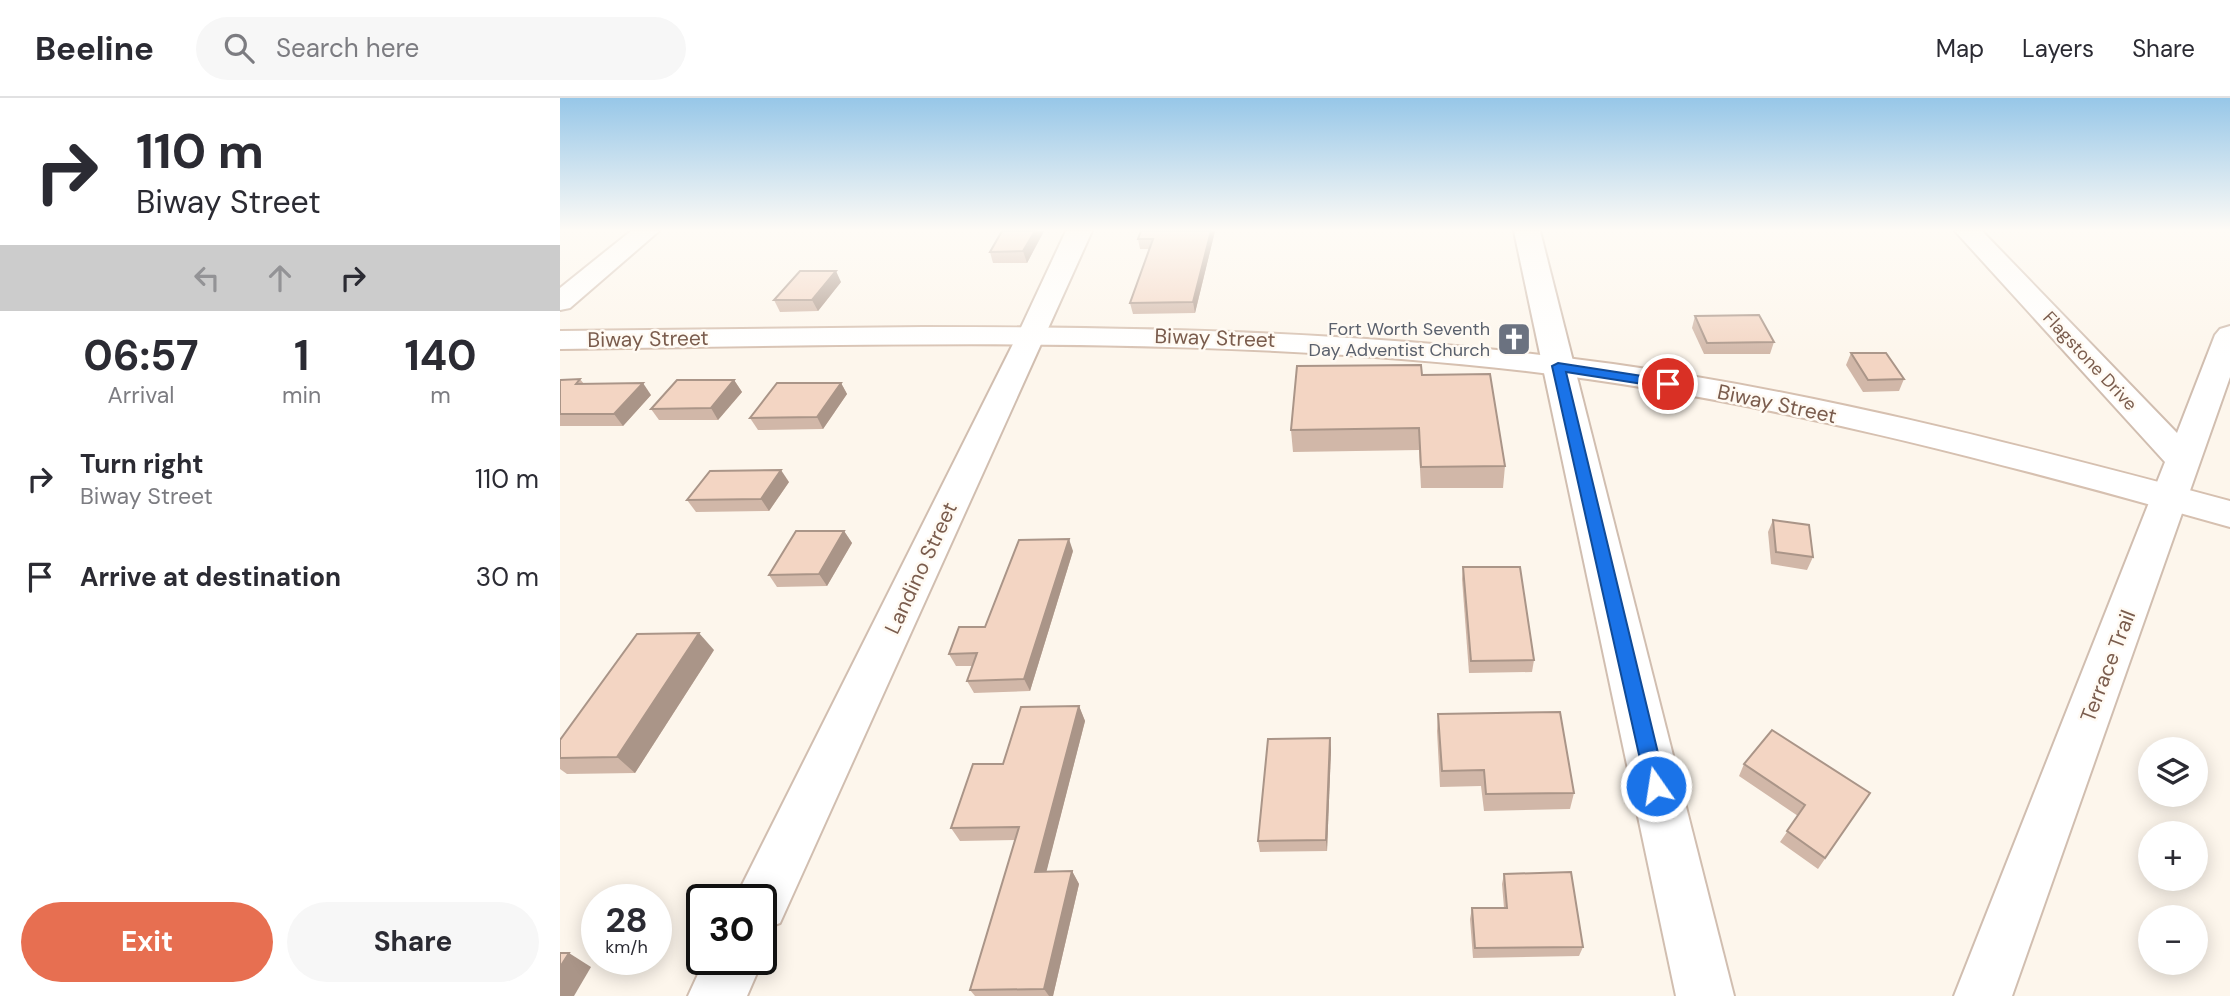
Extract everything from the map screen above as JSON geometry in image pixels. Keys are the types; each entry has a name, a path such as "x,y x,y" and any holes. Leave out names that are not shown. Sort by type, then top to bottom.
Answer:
{"street":[{"path":"560,302 595,273"},
{"name":"Landino Street","path":"771,884 1060,273"},
{"path":"1537,273 1705,996"},
{"name":"Flagstone Drive","path":"2003,273 2178,480"},
{"name":"Terrace Trail","path":"1983,996 2230,335"},
{"name":"Biway Street","path":"560,340 1032,336 1280,340 1558,366 1723,392 2004,452 2178,480 2230,514"},
{"path":"718,996 728,975"}],"building":[{"path":"798,273 834,273 812,300 774,300"},
{"path":"1141,273 1200,273 1193,302 1130,303"},
{"path":"1759,315 1774,342 1707,343 1695,316"},
{"path":"1851,353 1886,353 1904,379 1868,380"},
{"path":"1421,365 1422,375 1490,374 1505,466 1421,467 1419,428 1291,430 1297,366"},
{"path":"580,379 576,384 643,383 614,414 560,414 560,380"},
{"path":"677,380 734,380 711,408 651,409"},
{"path":"777,383 841,383 817,417 750,418"},
{"path":"781,470 761,499 687,500 710,471"},
{"path":"1773,520 1809,525 1813,557 1776,552"},
{"path":"796,531 844,531 819,574 769,575"},
{"path":"1069,539 1024,679 967,681 977,653 949,654 959,627 985,627 1019,540"},
{"path":"1463,567 1520,567 1534,660 1471,661"},
{"path":"699,633 617,757 560,758 560,740 637,634"},
{"path":"1079,706 1035,872 1072,871 1044,989 970,990 1019,827 951,828 973,764 1003,764 1021,707"},
{"path":"1560,712 1574,793 1486,794 1484,770 1442,771 1438,714"},
{"path":"1772,730 1870,793 1825,858 1787,831 1805,805 1744,764"},
{"path":"1330,738 1326,840 1258,841 1268,739"},
{"path":"1571,872 1583,947 1475,948 1472,908 1507,908 1504,874"},
{"path":"560,953 569,953 560,967"}],"place":[{"name":"Fort Worth Seventh Day Adventist Church","path":"1514,339"}],"route":[{"path":"1656,786 1558,366 1668,384"}]}
